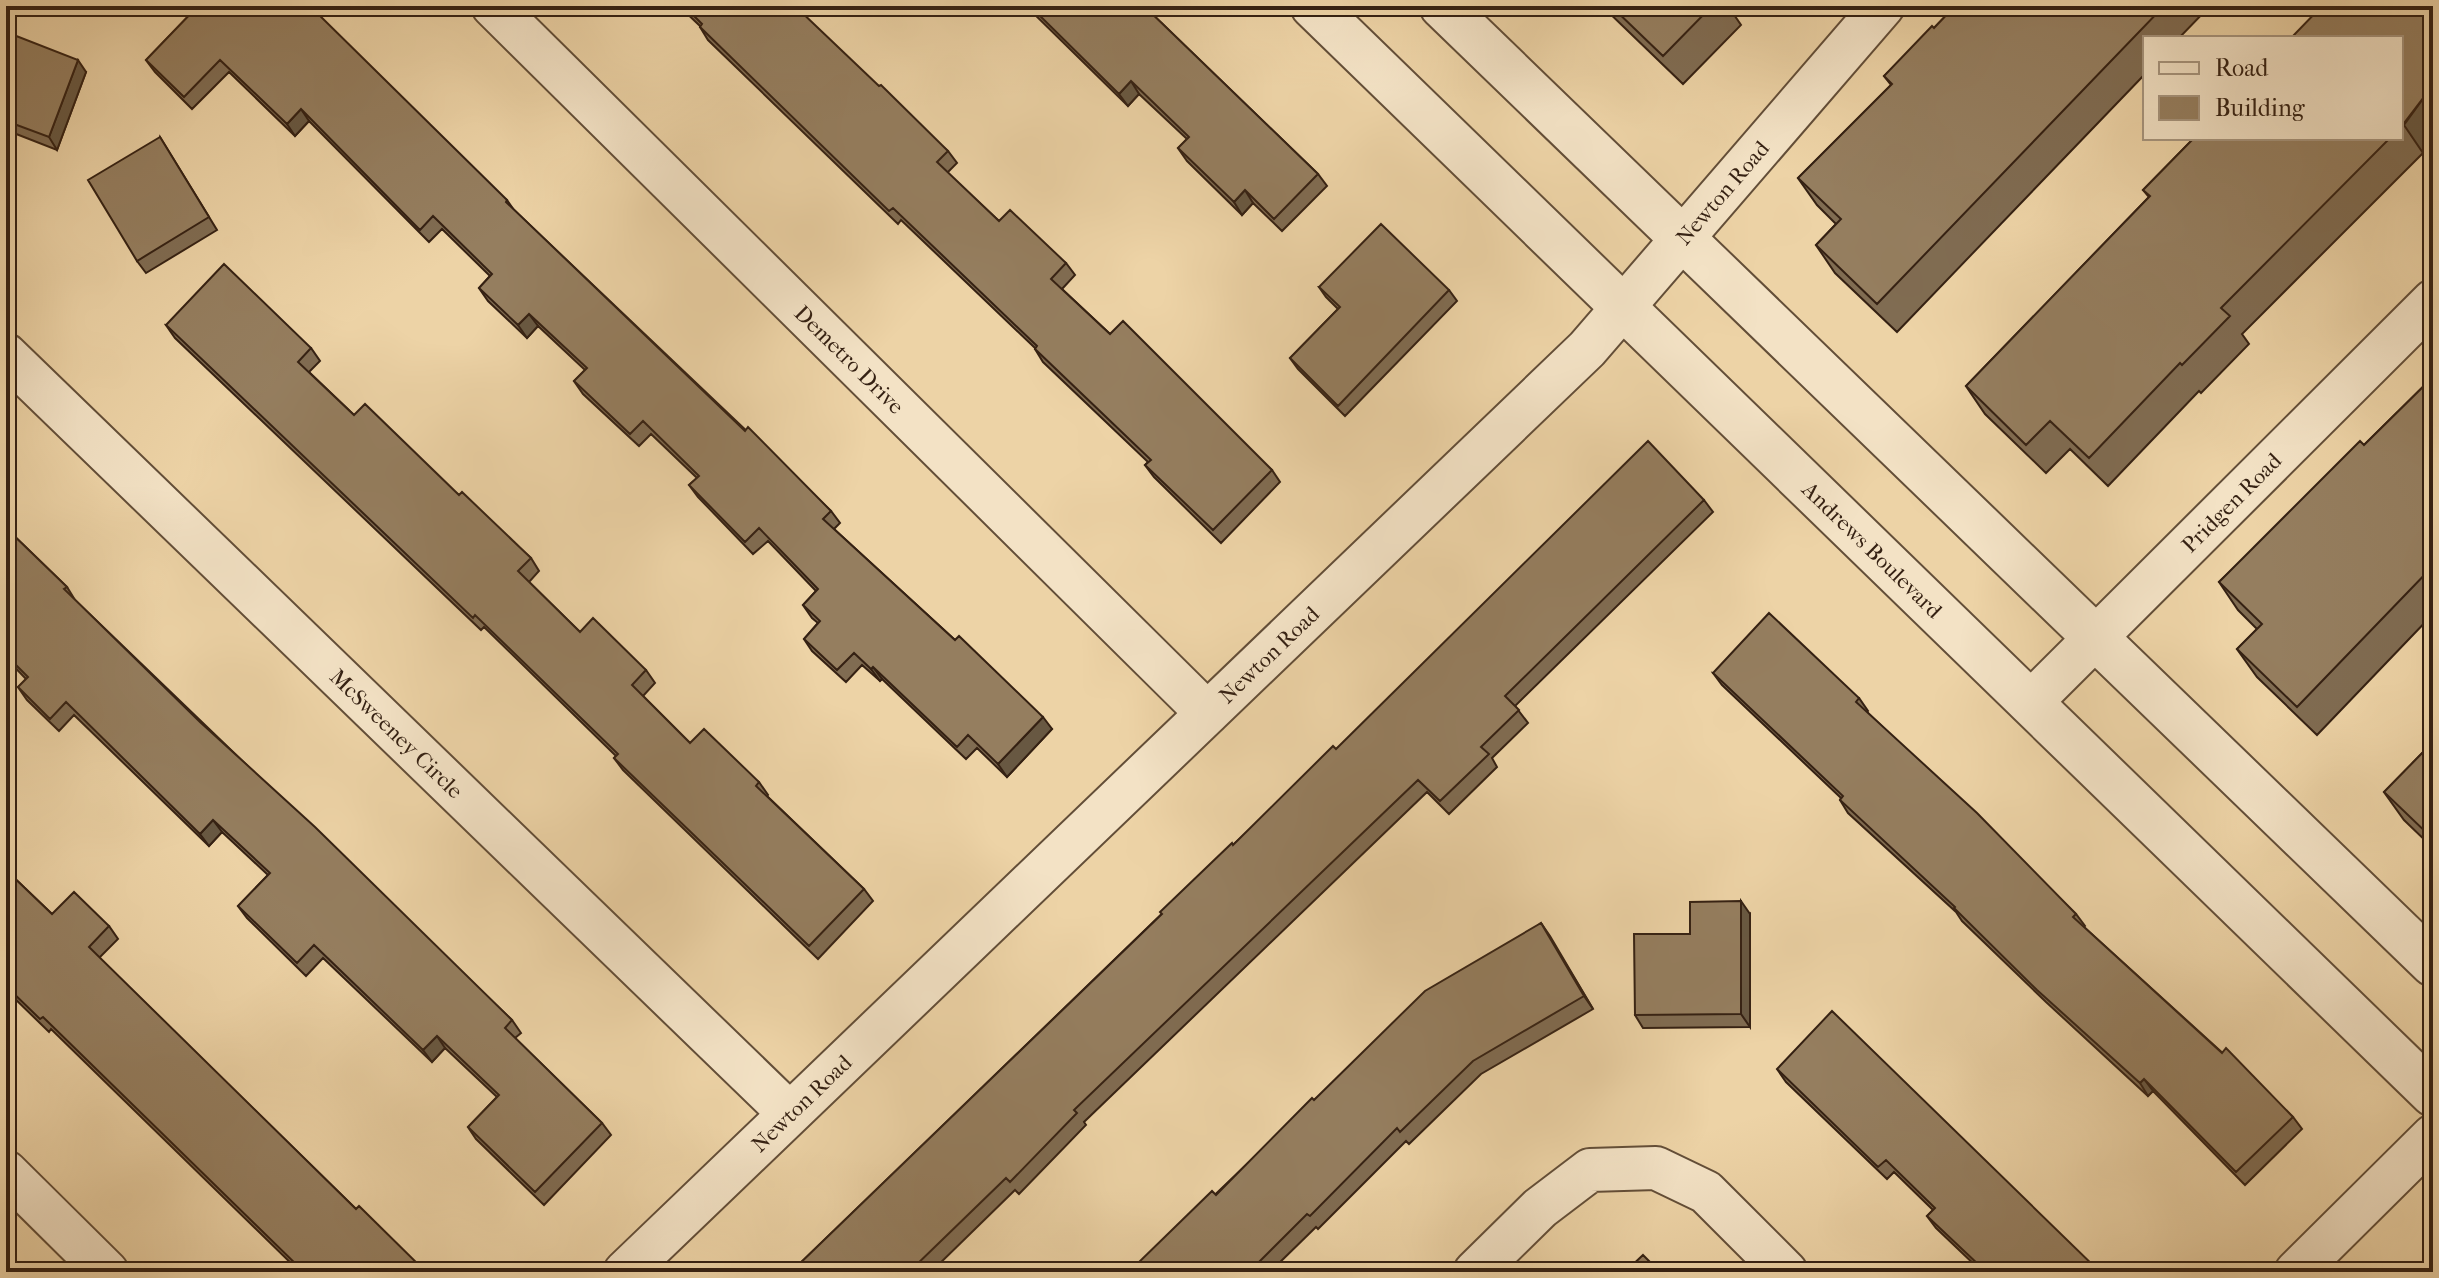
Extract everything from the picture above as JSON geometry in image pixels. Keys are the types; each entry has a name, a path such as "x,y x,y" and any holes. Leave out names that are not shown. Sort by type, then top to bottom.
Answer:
{"street":[{"name":"Demetro Drive","path":"493,6 1207,713"},
{"name":"Andrews Boulevard","path":"1313,6 2433,1094"},
{"path":"1442,6 2433,964"},
{"name":"Newton Road","path":"625,1272 1587,349 1883,6"},
{"name":"Pridgen Road","path":"2030,703 2433,301"},
{"name":"McSweeney Circle","path":"6,355 789,1113"},
{"path":"2296,1272 2433,1136"},
{"path":"1475,1272 1540,1208 1590,1170 1656,1168 1706,1192 1786,1272"},
{"path":"6,1172 107,1272"}],"building":[{"path":"198,6 310,6 506,202 745,431 748,427 831,511 823,519 955,640 959,636 1043,717 998,764 968,735 957,747 873,667 871,669 854,653 837,670 804,639 820,621 803,605 818,589 759,528 745,542 689,485 699,476 643,421 630,434 574,381 587,368 529,314 518,325 479,288 492,274 433,216 420,230 301,109 287,124 220,60 184,97 146,60"},
{"path":"684,6 795,6 948,151 937,162 999,221 1010,210 1066,263 1051,279 1110,334 1123,321 1272,470 1213,530 1145,465 1151,460 1035,349 1037,346 893,208 889,211 700,27 702,24"},
{"path":"1030,6 1144,6 1318,174 1274,219 1245,190 1234,202 1178,148 1189,137 1131,81 1119,94"},
{"path":"1611,6 1712,6 1663,56"},
{"path":"1955,6 2164,6 1877,304 1816,245 1841,219 1798,178 1892,84 1884,76"},
{"path":"2322,6 2433,6 2433,85 2403,124 2403,36 2293,36"},
{"path":"6,32 78,60 49,137 6,121"},
{"path":"160,137 209,217 137,261 88,180"},
{"path":"2192,140 2388,140 2221,308 2230,316 2089,458 2050,421 2026,445 1966,386 2150,196 2143,190"},
{"path":"1381,224 1449,290 1338,406 1290,358 1340,307 1319,287"},
{"path":"224,264 311,348 298,362 354,415 365,404 459,495 462,492 531,558 518,571 580,632 593,618 646,670 632,685 690,743 704,729 759,782 756,786 864,889 809,946 614,758 618,754 475,615 473,618 166,325"},
{"path":"2433,377 2433,566 2297,707 2237,649 2262,624 2219,582 2360,441 2364,445"},
{"path":"1648,441 1704,500 1505,696 1519,710 1481,747 1489,754 1440,801 1418,780 1074,1110 1077,1113 1010,1182 1006,1178 909,1272 791,1272 1162,914 1160,912 1333,746 1336,749"},
{"path":"6,528 200,722 315,827 512,1020 505,1028 602,1123 535,1192 468,1127 499,1095 437,1036 423,1050 314,945 297,963 238,906 270,873 213,820 200,834 66,702 50,719 18,687 28,677 6,655"},
{"path":"1769,613 1859,698 1856,702 1977,813 2076,914 2073,917 2222,1053 2226,1048 2293,1117 2236,1172 2144,1079 2140,1083 2037,990 1955,907 1840,800 1843,796 1713,673"},
{"path":"2433,742 2433,839 2384,792"},
{"path":"6,870 52,914 74,892 109,926 89,947 356,1209 359,1206 426,1272 304,1272 43,1017 40,1019 6,986"},
{"path":"1741,901 1741,1014 1635,1015 1634,934 1690,934 1690,902"},
{"path":"1541,923 1584,996 1473,1061 1400,1132 1397,1128 1310,1216 1307,1214 1249,1272 1134,1272 1139,1268 1136,1265 1212,1191 1216,1195 1425,991"},
{"path":"1832,1011 2100,1272 1979,1272 1977,1270 1981,1267 1927,1216 1935,1208 1886,1160 1878,1167 1777,1069"},
{"path":"1643,1255 1660,1272 1625,1272"}]}
